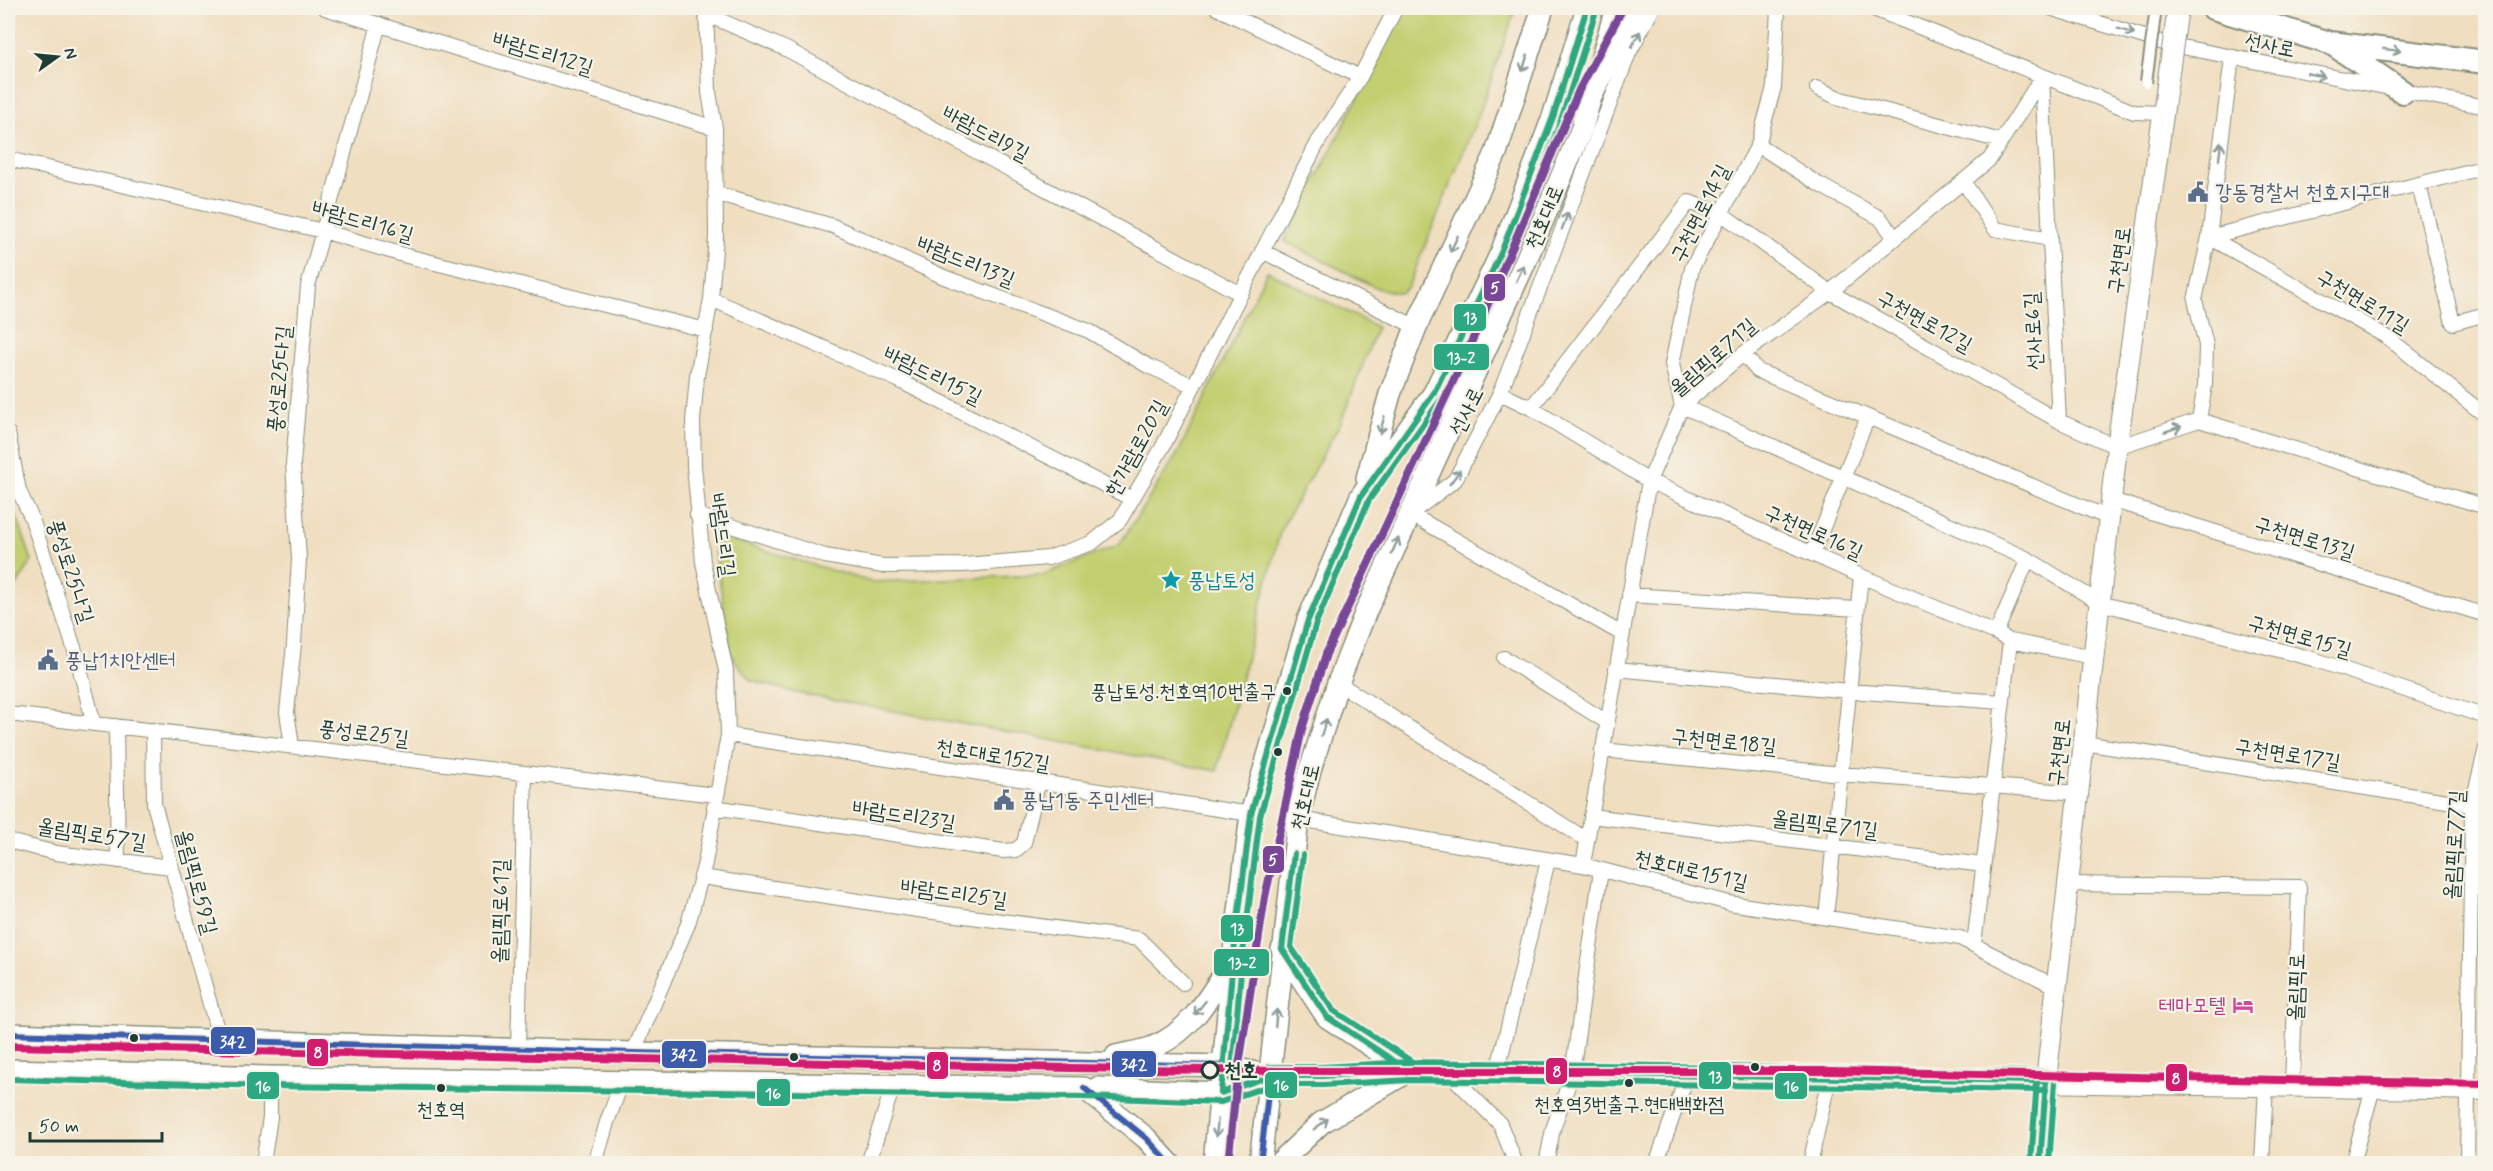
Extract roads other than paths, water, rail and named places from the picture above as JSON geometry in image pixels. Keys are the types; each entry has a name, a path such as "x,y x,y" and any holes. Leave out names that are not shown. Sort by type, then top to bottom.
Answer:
{"highway":[{"path":"1592,94 1634,8"},
{"path":"2213,8 2330,43 2486,62"},
{"path":"2330,43 2403,92"}],"main road":[{"path":"1361,496 1390,394 1416,327 1496,153 1543,8"},
{"name":"천호대로","path":"1214,1164 1233,960 1251,814 1308,620 1361,496 1434,393 1502,253 1553,117 1587,8"},
{"name":"천호대로","path":"1260,1164 1298,819 1310,770 1338,683 1366,611 1523,267 1582,128 1617,8"},
{"name":"구천면로","path":"2040,1164 2056,987 2117,447 2178,8"},
{"path":"1282,949 1327,1017 1409,1071"},
{"path":"1086,1063 1154,1047 1185,1026 1204,1004 1233,960"},
{"path":"8,1034 633,1053 1224,1066 1270,1076 1322,1076 1409,1071 2477,1090"},
{"path":"1090,1088 1103,1083 1139,1082 1144,1075 1136,1064"},
{"path":"8,1070 270,1077 1090,1088 1221,1094 1270,1076"},
{"path":"1278,1164 1321,1123 1409,1071"},
{"path":"1090,1088 1146,1138 1170,1164"}],"street":[{"name":"바람드리12길","path":"325,8 714,128"},
{"path":"1217,8 1360,77"},
{"name":"한가람로20길","path":"697,514 825,556 883,566 959,560 1048,558 1092,543 1120,520 1132,499 1194,386 1318,142 1360,77 1396,8"},
{"name":"선사로","path":"1410,514 1455,480 1500,393 1629,53 1653,8"},
{"name":"구천면로14길","path":"1682,406 1672,364 1692,268 1758,145 1774,87 1778,8"},
{"path":"1871,8 2134,112 2164,113"},
{"name":"선사로","path":"2050,8 2167,44 2486,107"},
{"path":"2145,82 2156,8"},
{"name":"바람드리길","path":"633,1053 688,924 702,877 728,735 726,670 704,562 697,514 693,421 697,376 711,299 716,237 714,128 710,92 707,11"},
{"name":"바람드리9길","path":"707,11 786,49 1241,294"},
{"name":"풍성로25다길","path":"292,746 287,712 299,559 293,464 308,286 379,24"},
{"path":"2199,420 2205,385 2206,345 2196,300 2209,237 2232,58"},
{"name":"올림픽로71길","path":"1583,865 1648,481 1682,406 1743,354 1830,292 1990,159 2042,77"},
{"name":"선사로6길","path":"2042,77 2059,421"},
{"path":"1817,88 1841,99 2001,141"},
{"path":"1758,145 1818,184 1880,218 1895,238"},
{"name":"바람드리16길","path":"8,159 323,231 418,259 705,330"},
{"path":"2209,237 2486,167"},
{"path":"1963,181 1995,229 2050,239"},
{"path":"2419,185 2453,323 2486,314"},
{"name":"바람드리13길","path":"715,192 833,226 944,277 1089,331 1148,366 1194,386"},
{"name":"구천면로12길","path":"1531,408 1689,202 1722,214 1830,292 2059,421 2117,447"},
{"name":"구천면로11길","path":"2209,237 2387,337 2486,416"},
{"path":"1262,251 1416,327"},
{"name":"바람드리15길","path":"711,299 898,380 1132,499"},
{"path":"1743,354 1758,371 1868,417 2110,509"},
{"name":"구천면로16길","path":"1500,393 1531,408 1648,481 1861,576 2010,641 2094,657"},
{"path":"1682,406 2028,559 2100,603"},
{"path":"1812,554 1868,417"},
{"path":"2117,447 2199,420 2486,507"},
{"name":"풍성로25나길","path":"8,433 20,491 32,519 76,654 94,724"},
{"name":"구천면로13길","path":"2110,509 2486,615"},
{"path":"1410,514 1622,634"},
{"path":"1996,633 2028,559"},
{"path":"1826,918 1861,576"},
{"path":"1629,595 1857,609"},
{"name":"구천면로15길","path":"2100,603 2313,659 2486,717"},
{"path":"1974,945 2010,641"},
{"path":"1504,658 1607,722"},
{"path":"1616,669 1849,691 2002,702"},
{"path":"1338,683 1587,840"},
{"name":"풍성로25길","path":"8,714 525,773 715,801"},
{"path":"116,726 118,861"},
{"name":"올림픽로59길","path":"153,730 154,804 220,1040"},
{"name":"천호대로152길","path":"728,735 1251,814"},
{"name":"구천면로17길","path":"2084,743 2479,807"},
{"name":"올림픽로77길","path":"2467,1164 2477,1090 2479,807 2486,748"},
{"name":"구천면로18길","path":"1602,750 1841,774 2078,793"},
{"name":"올림픽로61길","path":"518,1049 525,773"},
{"name":"바람드리23길","path":"715,801 1003,851 1016,850 1024,843 1038,783"},
{"name":"올림픽로71길","path":"1591,816 1983,865"},
{"name":"천호대로151길","path":"1298,819 1583,865 1729,903 1960,938 2056,987"},
{"name":"올림픽로57길","path":"8,841 56,854 171,867"},
{"path":"1497,1073 1548,860"},
{"path":"1546,1164 1553,1129 1572,1074 1601,870"},
{"name":"바람드리25길","path":"702,877 918,910 1138,939 1183,983"},
{"name":"올림픽로","path":"2068,884 2299,887 2292,1086"},
{"path":"1448,1072 1500,1124 1516,1164"},
{"path":"1656,1164 1687,1076"},
{"path":"263,1164 270,1117 270,1077"},
{"path":"1810,1164 1830,1078"},
{"path":"595,1164 622,1082"},
{"path":"868,1164 893,1086"},
{"path":"2262,1164 2266,1086"},
{"path":"2352,1164 2373,1088"}],"place":[{"name":"강동경찰서 천호지구대","path":"2198,192"},
{"name":"풍납토성","path":"1171,580"},
{"name":"풍납1치안센터","path":"48,660"},
{"name":"풍납토성.천호역10번출구","path":"1287,691"},
{"name":"풍납1동 주민센터","path":"1004,800"},
{"name":"테마모텔","path":"2243,1005"},
{"name":"천호","path":"1210,1070"},
{"name":"천호역3번출구.현대백화점","path":"1629,1083"},
{"name":"천호역","path":"441,1088"}]}
